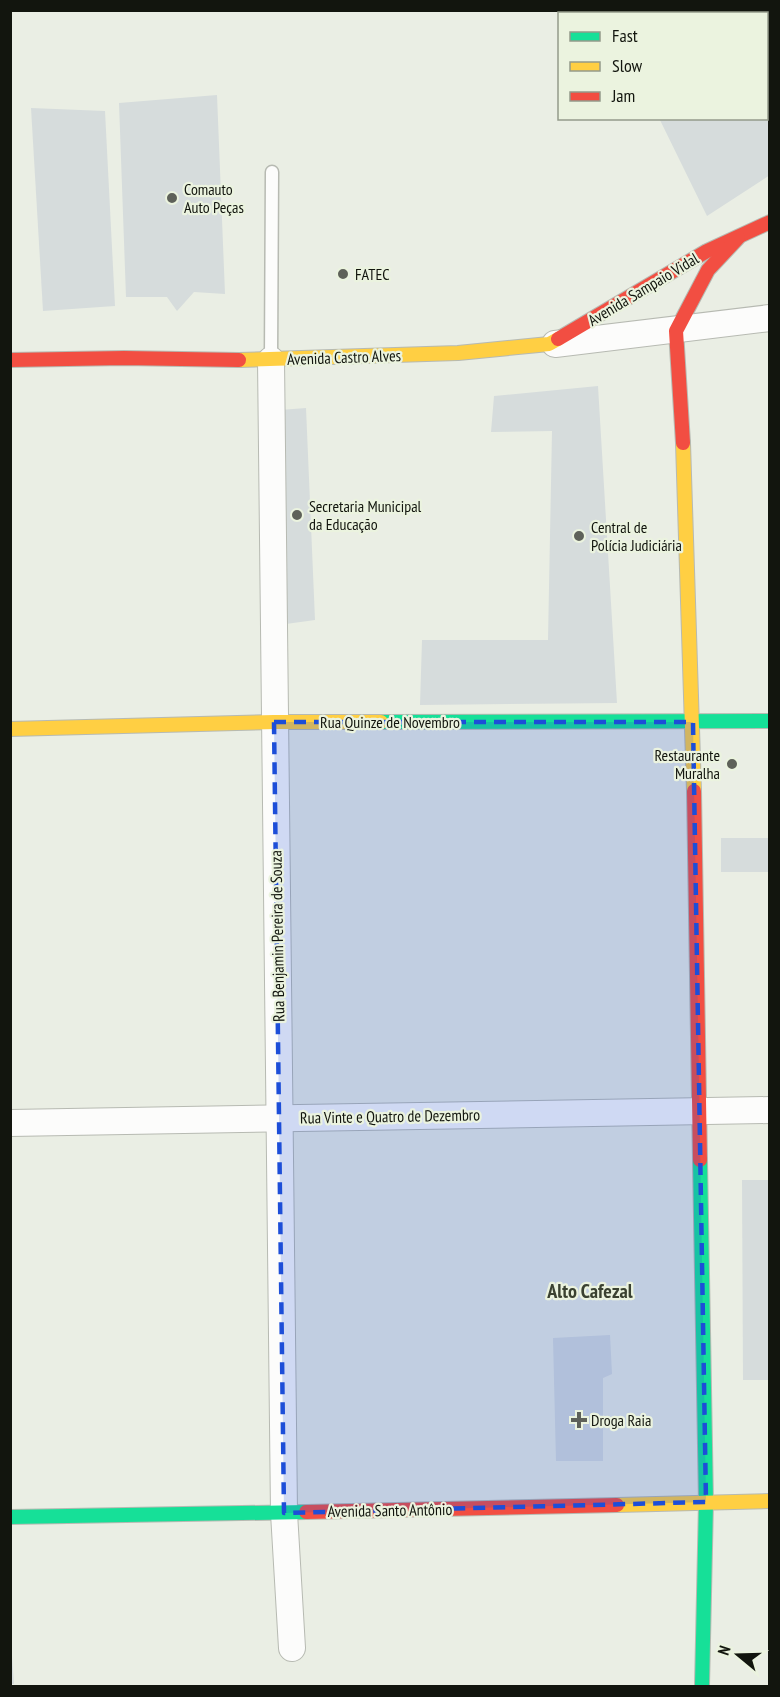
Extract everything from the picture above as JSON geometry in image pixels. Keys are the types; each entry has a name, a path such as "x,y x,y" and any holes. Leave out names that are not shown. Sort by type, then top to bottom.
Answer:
{"main road":[{"name":"Avenida Sampaio Vidal","path":"549,344 706,251 770,222"},
{"name":"Avenida Sampaio Vidal","path":"675,331 708,270 738,238"},
{"path":"675,331 682,407 693,722 706,1502 702,1686"},
{"name":"Avenida Castro Alves","path":"10,360 124,358 271,360 458,353 549,344"},
{"name":"Rua Quinze de Novembro","path":"10,729 274,722 770,721"},
{"name":"Avenida Santo Antônio","path":"10,1516 284,1513 770,1501"}],"street":[{"name":"Avenida Castro Alves","path":"549,344 675,331 770,318"},
{"name":"Rua Benjamin Pereira de Souza","path":"271,360 284,1513 292,1648"},
{"name":"Rua Vinte e Quatro de Dezembro","path":"10,1123 770,1110"}],"lane":[{"path":"271,360 272,172"}],"highlighted area":[{"path":"274,722 693,722 706,1502 284,1513"}],"building":[{"path":"768,77 770,77 770,175 707,216 660,120 768,120"},
{"name":"Comauto Auto Peças","path":"217,95 225,294 194,292 177,311 167,297 126,297 119,103"},
{"path":"31,108 105,111 115,306 43,311"},
{"name":"Central de Polícia Judiciária","path":"598,386 617,703 420,705 422,640 548,640 552,431 491,432 494,396"},
{"name":"Secretaria Municipal da Educação","path":"306,408 315,620 286,624 280,410"},
{"path":"721,838 770,838 770,872 721,872"},
{"path":"742,1180 770,1180 770,1380 743,1380"},
{"name":"Droga Raia","path":"610,1335 612,1374 603,1378 603,1461 556,1461 553,1338"},
{"path":"10,1656 12,1656 14,1684 10,1684"}],"traffic: fast":[{"path":"381,722 770,721"},
{"path":"700,1160 706,1502 702,1686"},
{"path":"10,1517 306,1512"}],"traffic: slow":[{"path":"239,360 458,353 549,344 558,339"},
{"path":"683,443 694,791"},
{"path":"10,729 274,722 381,722"},
{"path":"617,1505 770,1501"}],"traffic: jam":[{"path":"558,339 707,251 770,222"},
{"path":"683,443 676,331 708,270 738,238"},
{"path":"10,360 124,358 239,360"},
{"path":"694,791 700,1160"},
{"path":"306,1512 617,1505"}],"place":[{"name":"Comauto Auto Peças","path":"172,198"},
{"name":"FATEC","path":"343,274"},
{"name":"Secretaria Municipal da Educação","path":"297,515"},
{"name":"Central de Polícia Judiciária","path":"579,536"},
{"name":"Restaurante Muralha","path":"732,764"},
{"name":"Droga Raia","path":"579,1420"}],"district":[{"name":"Alto Cafezal","path":"590,1291"}]}
